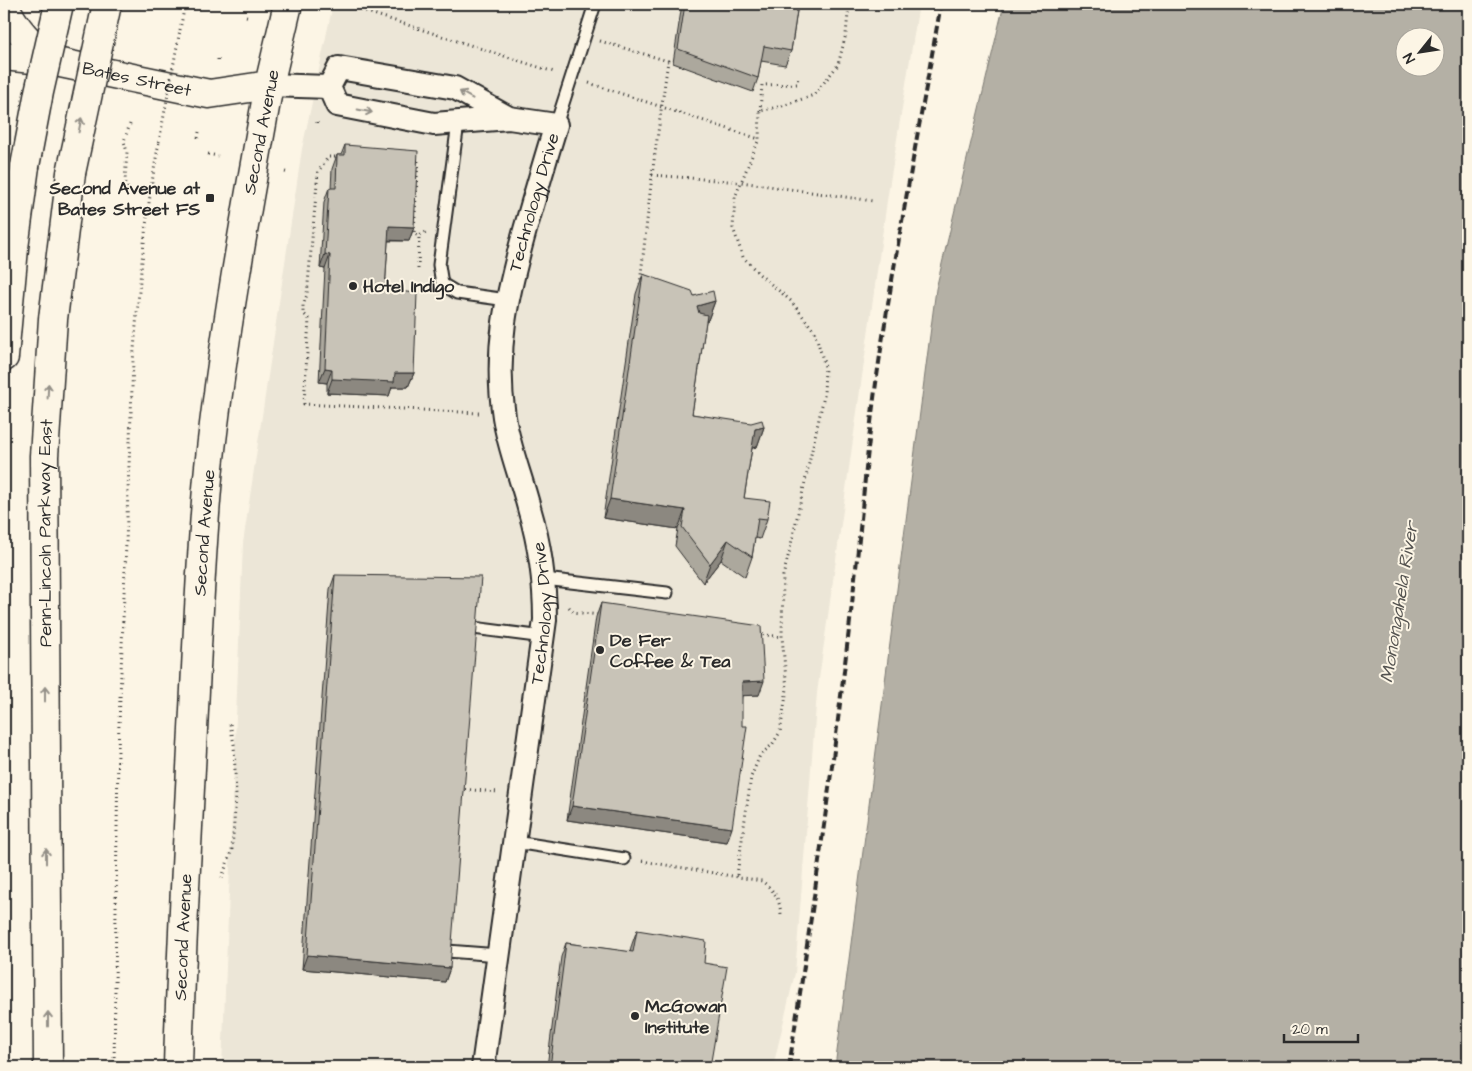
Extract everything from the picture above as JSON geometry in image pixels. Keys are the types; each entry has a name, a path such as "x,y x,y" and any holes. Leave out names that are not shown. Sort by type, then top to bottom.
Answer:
{"main road":[{"path":"4,4 23,36 33,47 51,61"},
{"path":"4,357 14,248 25,166 59,4"},
{"name":"Penn-Lincoln Parkway East","path":"48,1067 44,456 53,319 71,173 107,4"},
{"name":"Second Avenue","path":"178,1067 181,952 203,544 209,468 241,240 269,85 288,4"},
{"name":"Bates Street","path":"4,56 51,61 209,94 269,85"},
{"path":"4,216 25,166"}],"street":[{"name":"Technology Drive","path":"483,1067 544,637 545,605 544,579 536,531 511,450 504,416 500,342 507,300 556,125 509,118 434,124 336,105 329,87 339,68 455,88 509,118"},
{"path":"269,85 329,87"}],"lane":[{"path":"556,125 594,4"},
{"path":"458,123 439,266 442,284 456,293 507,300"},
{"path":"544,579 667,593"},
{"path":"473,628 544,637"},
{"path":"515,842 624,859"},
{"path":"447,951 499,955"}],"path":[{"path":"114,1067 118,750 133,362 150,195 186,4"},
{"path":"342,4 537,66"},
{"path":"760,111 814,95 838,65 846,34 849,4"},
{"path":"620,46 668,60 652,175 640,285"},
{"path":"218,55 218,60"},
{"path":"737,876 751,777 760,756 772,745 780,732 787,689 782,637 783,576 824,396 825,367 815,332 791,300 759,274 743,257 733,228 734,197 759,139 762,85 797,84 798,77"},
{"path":"596,86 759,139"},
{"path":"130,124 124,141 127,152 125,180 128,190 150,195"},
{"path":"198,138 199,132"},
{"path":"208,154 218,156"},
{"path":"346,157 328,157 318,172 316,200 313,206 307,295 303,305 303,313 309,319 304,404 480,412"},
{"path":"409,160 418,160 414,234 419,236"},
{"path":"652,175 741,182 873,201"},
{"path":"419,236 431,229"},
{"path":"418,269 419,236"},
{"path":"572,612 601,615"},
{"path":"754,633 782,637"},
{"path":"222,878 232,849 236,796 234,744 230,724"},
{"path":"460,789 522,793"},
{"path":"624,859 762,880 773,889 779,901 781,914"}],"shaded area":[{"path":"333,4 919,4 888,194 817,693 795,973 773,1067 222,1067 243,543 302,149"}],"water":[{"name":"Monongahela River","path":"1004,4 1468,4 1468,1067 835,1067 936,289"}],"building":[{"path":"685,4 798,4 791,51 764,46 758,78 678,49"},
{"name":"Hotel Indigo","path":"345,145 418,151 414,227 389,226 385,290 417,293 414,373 395,373 394,382 332,379 332,369 325,368 330,255 325,254 329,188 336,188 337,155 345,155"},
{"path":"643,274 692,291 694,296 713,291 715,301 697,306 699,313 707,315 692,414 751,423 762,420 764,427 755,429 744,498 770,501 767,519 758,518 752,557 728,540 710,564 682,527 685,510 610,499"},
{"path":"335,575 481,577 450,968 307,955"},
{"path":"601,603 761,626 764,681 742,682 742,726 747,726 732,828 572,806"},
{"name":"McGowan Institute","path":"637,930 706,941 704,963 727,967 710,1067 550,1067 566,943 633,952"}],"railway":[{"path":"789,1067 840,707 877,376 899,236 941,4"}],"place":[{"name":"Second Avenue at Bates Street FS","path":"210,198"},
{"name":"Hotel Indigo","path":"353,286"},
{"name":"De Fer Coffee & Tea","path":"600,650"},
{"name":"McGowan Institute","path":"635,1016"}]}
